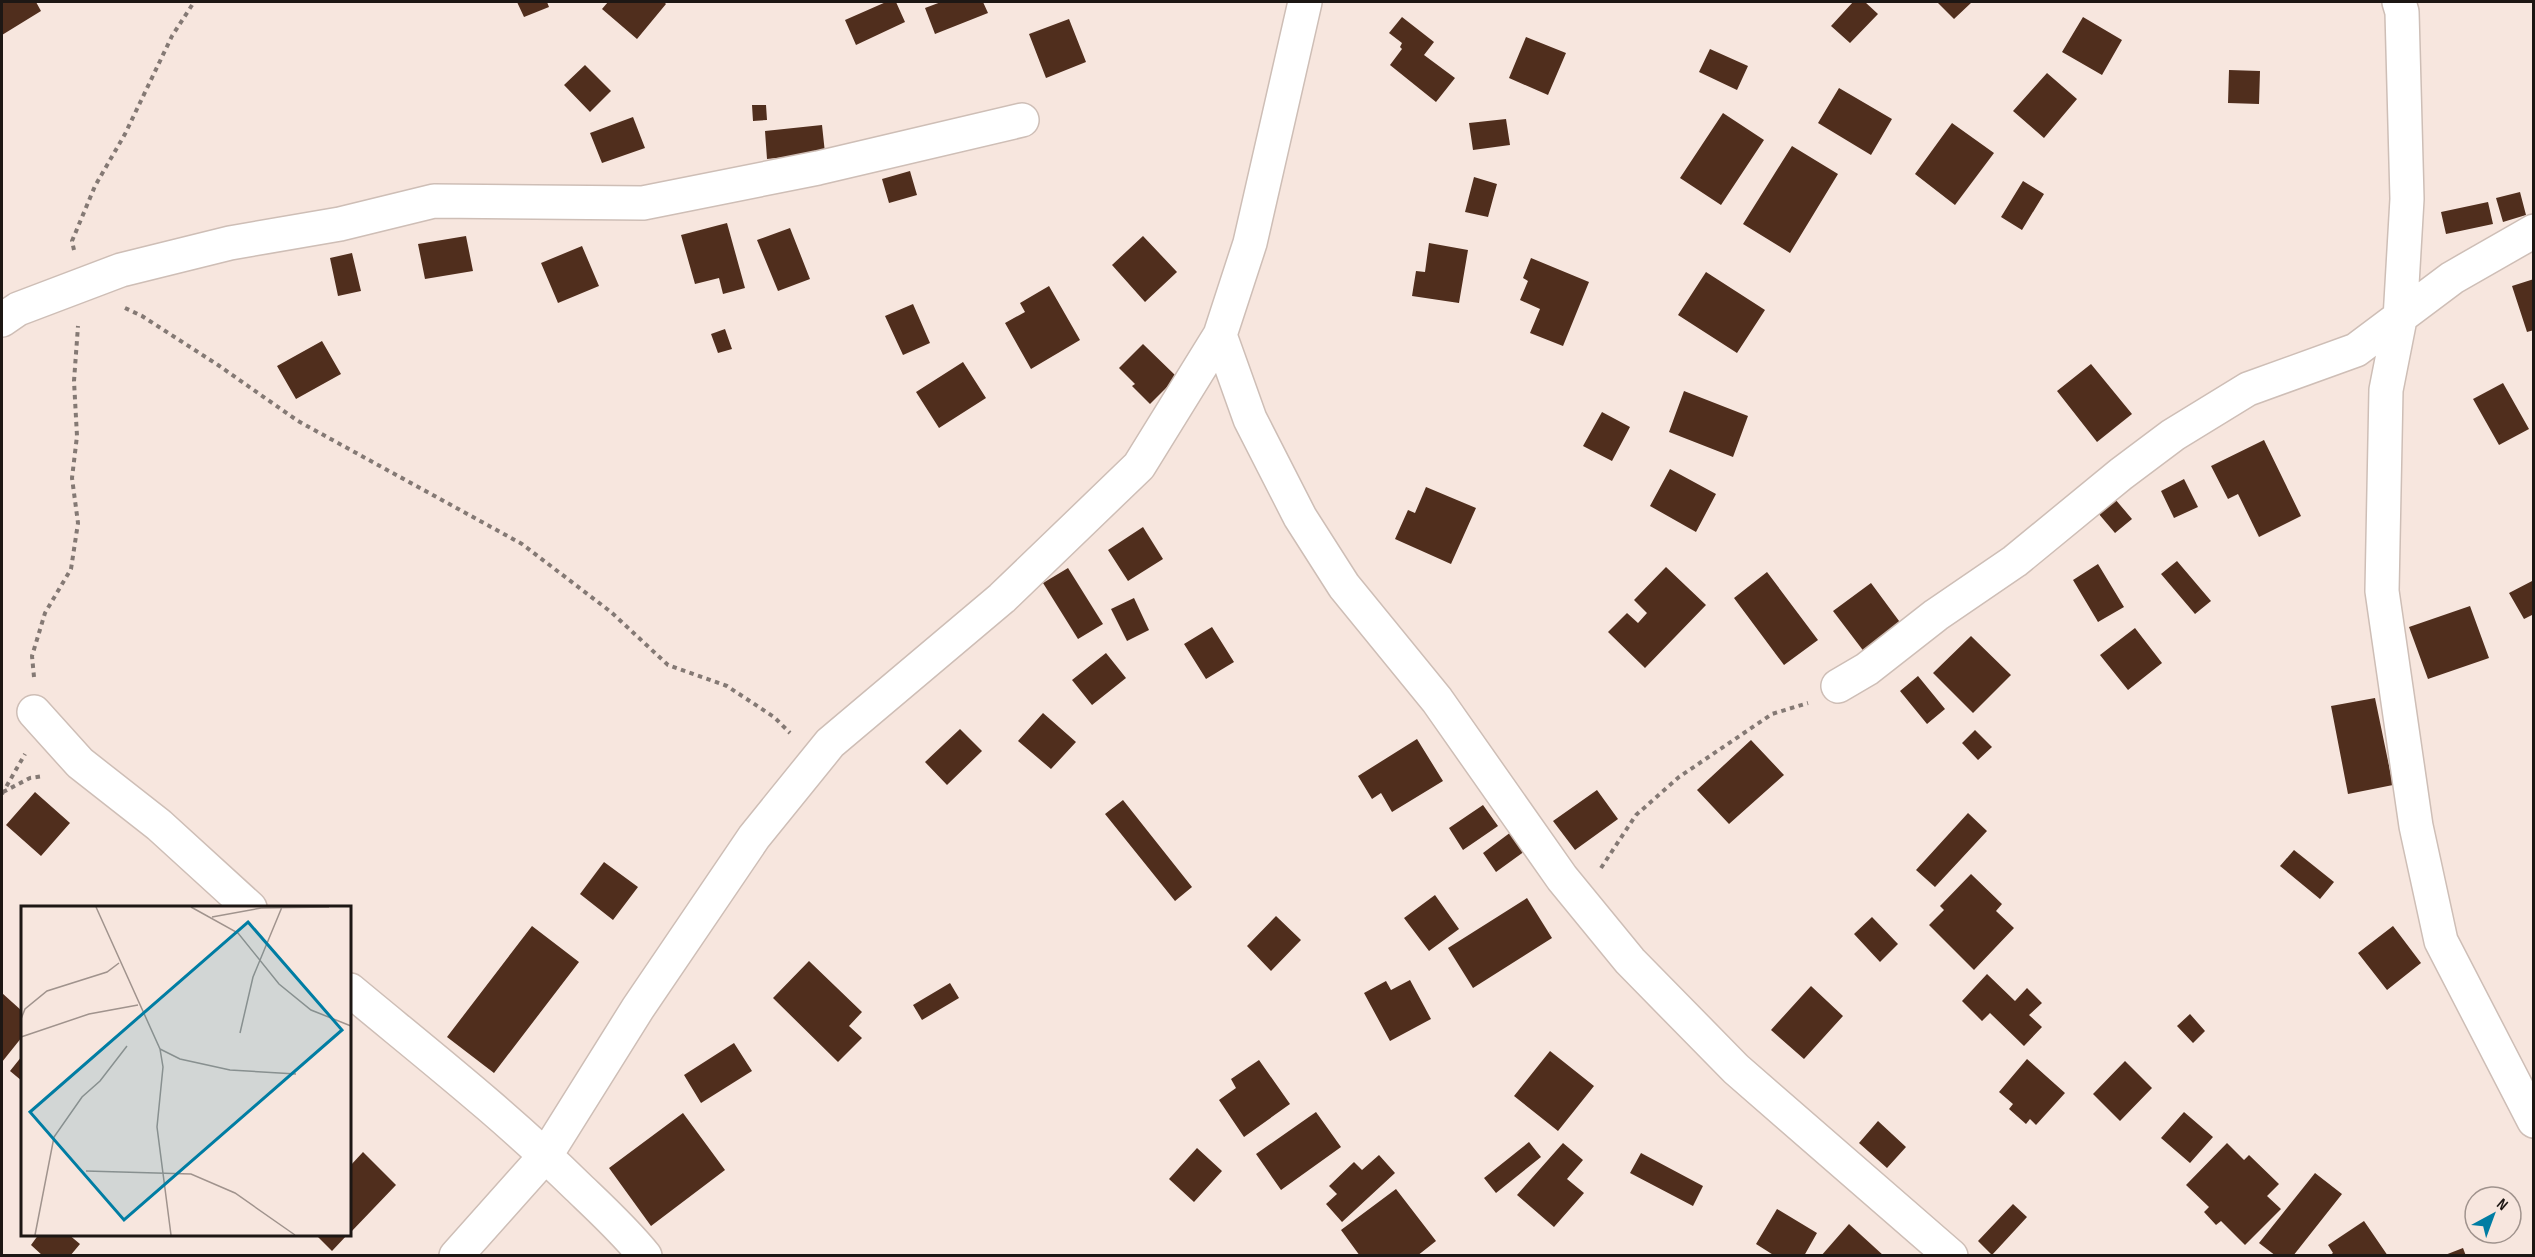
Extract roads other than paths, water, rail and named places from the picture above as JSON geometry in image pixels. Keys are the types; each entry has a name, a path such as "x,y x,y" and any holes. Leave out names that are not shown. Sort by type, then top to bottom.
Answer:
{"street":[{"path":"456,1256 546,1155 638,1008 754,837 830,743 1002,598 1139,465 1220,335 1250,243 1305,2"},
{"path":"2399,2 2402,12 2408,199 2400,319 2386,390 2382,591 2416,826 2440,941 2534,1121"},
{"path":"2,320 18,309 121,270 230,243 340,224 434,201 643,203 818,168 1022,120"},
{"path":"1838,686 1867,669 1936,615 2015,561 2121,474 2173,435 2248,389 2356,350 2452,278 2534,231"},
{"path":"1220,335 1250,420 1300,518 1344,586 1437,700 1562,878 1630,961 1736,1068 1951,1256"},
{"path":"35,699 80,763 159,825 248,906"},
{"path":"351,991 465,1084 546,1155 632,1240 645,1256"}]}
